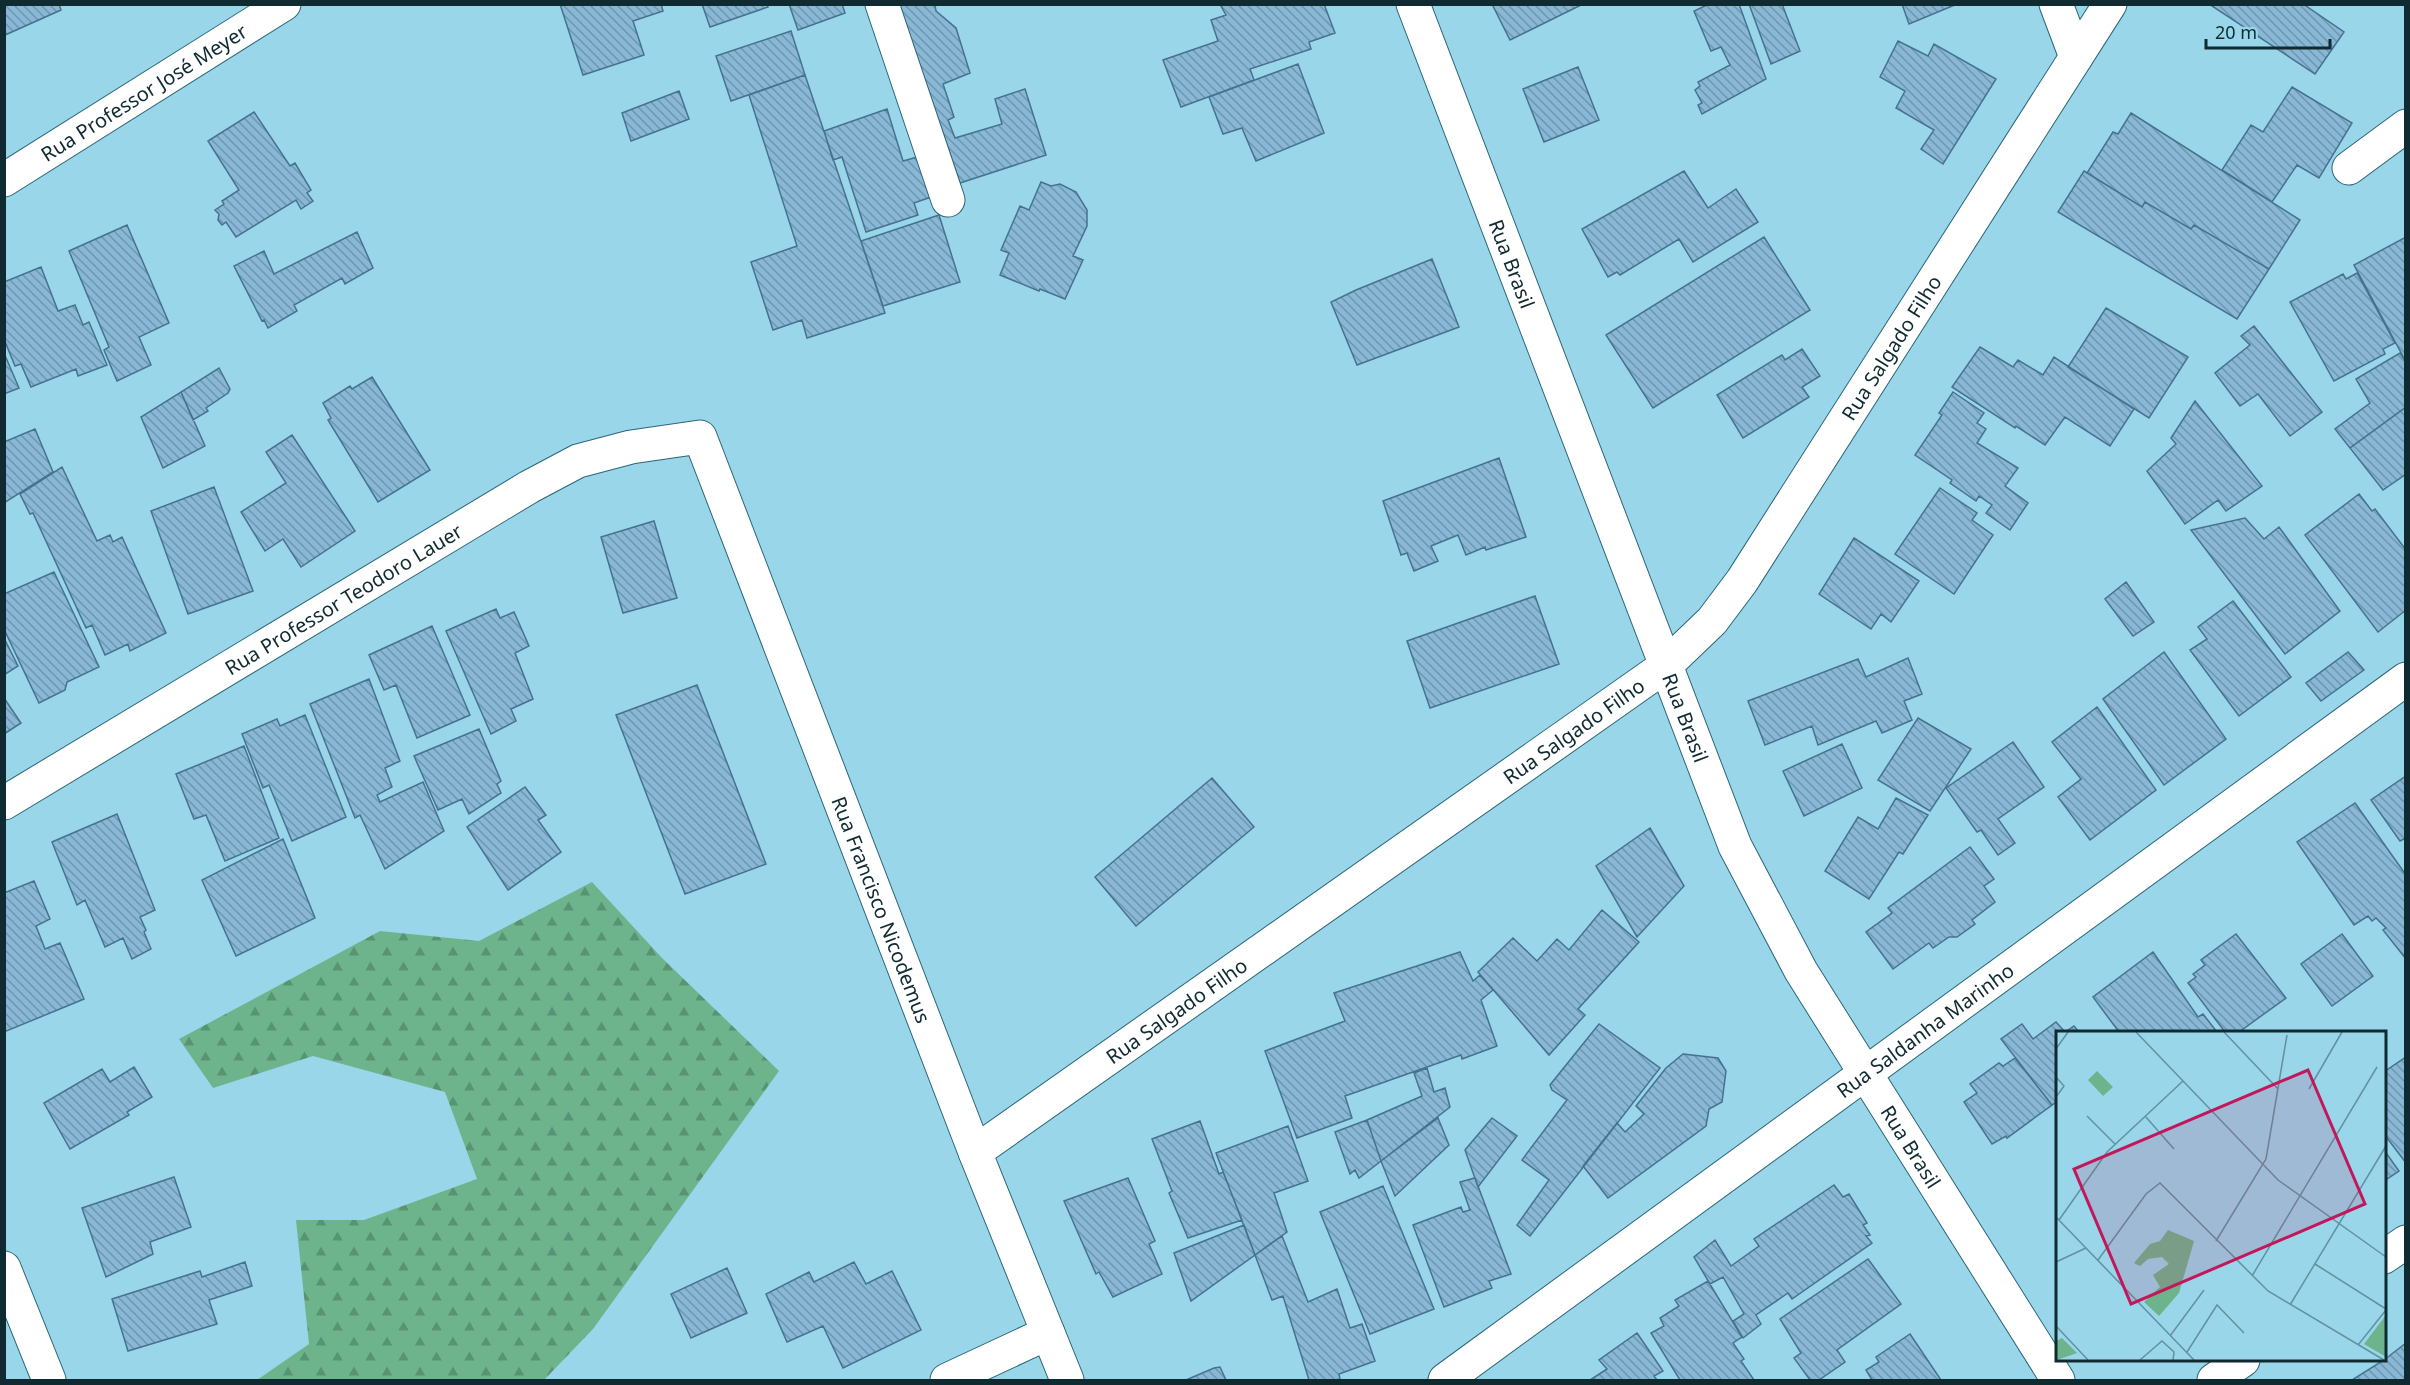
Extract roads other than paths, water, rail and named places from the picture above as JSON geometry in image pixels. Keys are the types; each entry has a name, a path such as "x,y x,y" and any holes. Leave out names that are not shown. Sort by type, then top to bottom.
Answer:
{"street":[{"name":"Rua Professor José Meyer","path":"4,180 284,4"},
{"path":"882,4 948,200"},
{"name":"Rua Brasil","path":"1413,4 1664,667 1735,846 1801,971 2058,1380"},
{"path":"2056,4 2076,57"},
{"name":"Rua Salgado Filho","path":"975,1152 1664,667 1712,621 1742,581 2110,4"},
{"path":"2349,168 2406,126"},
{"name":"Rua Professor Teodoro Lauer","path":"4,803 529,487 578,461 631,447 700,437"},
{"name":"Rua Francisco Nicodemus","path":"700,437 975,1152 1067,1380"},
{"name":"Rua Saldanha Marinho","path":"1445,1380 2406,679"},
{"path":"2386,1256 2406,1242"},
{"path":"4,1268 49,1380"},
{"path":"947,1380 1048,1333"},
{"path":"2214,1380 2240,1361"}]}
